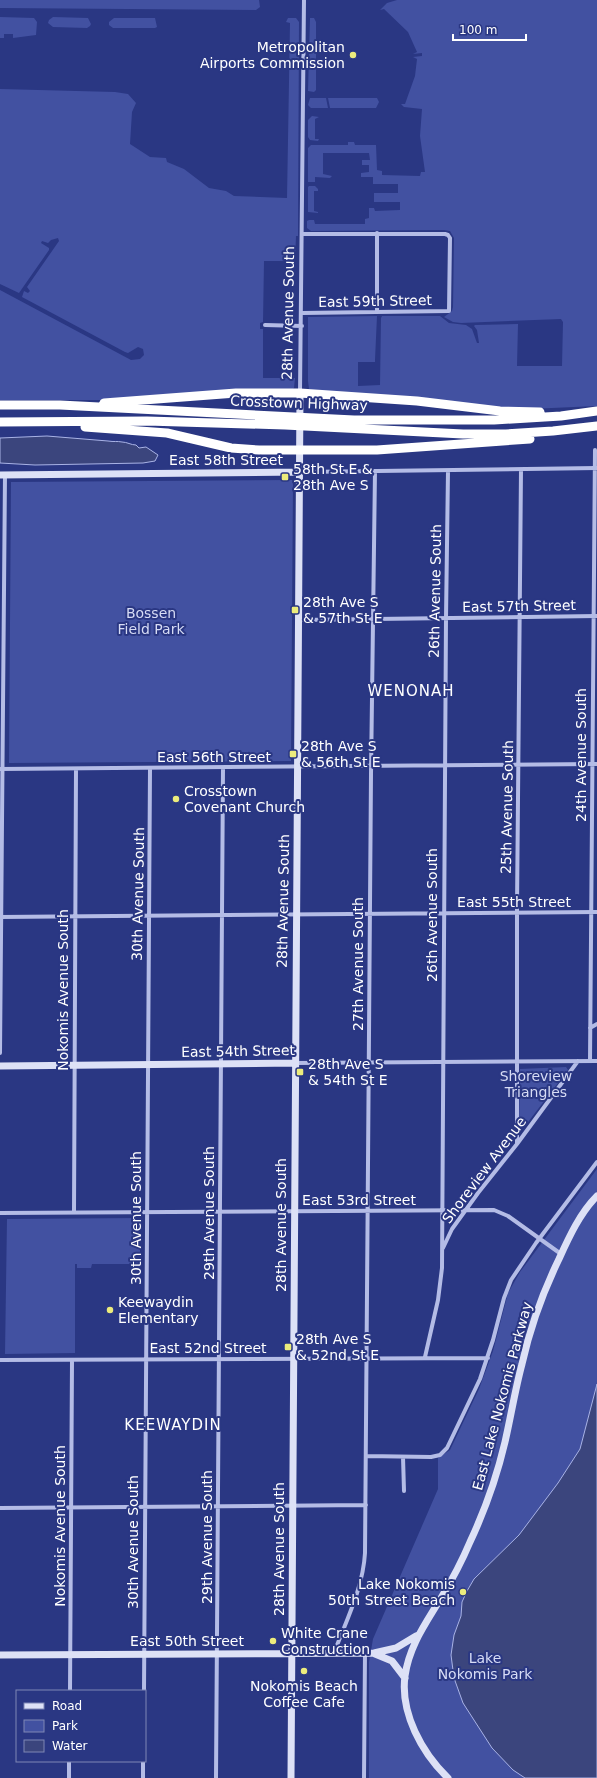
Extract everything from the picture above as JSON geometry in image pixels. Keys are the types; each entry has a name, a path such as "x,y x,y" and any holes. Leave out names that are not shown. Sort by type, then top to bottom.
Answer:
{"highway":[{"path":"60,405 236,393 300,393 417,401 500,411 587,412"},
{"name":"Crosstown Highway","path":"0,405 60,405 463,434 506,434 554,431 597,426"},
{"name":"Crosstown Highway","path":"314,423 537,418 597,411"},
{"name":"Crosstown Highway","path":"0,422 285,421"},
{"path":"52,422 69,426 167,433 208,444 231,448 301,450 377,450 421,448 556,437 597,426"}],"street":[{"name":"28th Avenue South","path":"291,1778 298,620 301,472 300,393 302,326 304,0"},
{"path":"302,234 377,234 377,312"},
{"name":"East 59th Street","path":"302,314 449,312 450,238 448,235 377,234"},
{"path":"265,325 302,326"},
{"name":"24th Avenue South","path":"590,1061 591,912 595,764 595,450"},
{"name":"East 58th Street","path":"3,475 448,471 596,468"},
{"name":"25th Avenue South","path":"517,1144 516,1062 521,470"},
{"name":"27th Avenue South","path":"334,1653 363,1574 366,1553 368,1062 374,471"},
{"name":"26th Avenue South","path":"425,1357 441,1284 444,766 448,471"},
{"path":"0,1053 3,475"},
{"name":"East 57th Street","path":"298,620 595,616"},
{"name":"East 56th Street","path":"1,769 298,768 595,764"},
{"name":"29th Avenue South","path":"216,1778 223,768"},
{"name":"Nokomis Avenue South","path":"74,1212 76,769"},
{"name":"30th Avenue South","path":"144,1690 150,769"},
{"name":"East 55th Street","path":"0,917 597,912"},
{"path":"590,1028 597,1024"},
{"name":"Shoreview Avenue","path":"441,1256 447,1238 466,1210 578,1061"},
{"name":"East 54th Street","path":"0,1066 597,1061"},
{"path":"366,1456 431,1457 440,1455 445,1450 476,1390 488,1358 507,1289 514,1274 597,1162"},
{"name":"East Lake Nokomis Parkway","path":"448,1778 428,1755 418,1738 407,1713 404,1678 411,1651 418,1634 454,1574 482,1514 505,1444 527,1343 544,1294 571,1232 597,1196"},
{"name":"East 53rd Street","path":"0,1213 485,1209 498,1210 561,1254"},
{"name":"East 52nd Street","path":"0,1360 72,1361 425,1357 488,1358"},
{"name":"Nokomis Avenue South","path":"70,1690 72,1361"},
{"path":"403,1457 404,1491"},
{"path":"0,1508 366,1505"},
{"name":"East 50th Street","path":"0,1655 374,1653 396,1648 418,1634"},
{"path":"364,1778 365,1653"},
{"name":"East 50th Street","path":"374,1653 392,1661 404,1678"},
{"path":"69,1762 69,1778"},
{"path":"143,1762 143,1778"}],"green space":[{"path":"0,0 259,0 260,7 256,10 0,8"},
{"path":"397,0 597,0 597,406 529,409 492,408 313,391 309,389 308,317 377,316 375,362 358,362 358,386 380,385 382,316 440,316 449,323 466,325 472,329 477,343 479,343 475,325 518,324 517,366 562,366 563,322 561,319 461,323 453,322 444,317 452,311 453,307 454,238 450,231 311,231 307,228 307,221 309,220 314,220 315,224 365,224 365,219 369,218 369,208 374,208 375,211 400,210 400,202 374,202 374,193 398,193 398,184 373,184 373,177 361,177 361,173 369,172 369,165 362,165 362,160 370,160 369,153 323,153 323,174 332,176 330,178 315,177 315,182 308,182 308,148 311,145 348,145 348,142 354,142 355,145 376,145 377,170 382,171 382,175 420,176 421,172 425,172 420,136 422,109 404,107 401,104 405,104 415,76 417,59 413,57 422,56 422,53 413,54 417,52 408,32 384,9 380,10 387,3"},
{"path":"0,17 34,18 37,22 36,35 13,38 13,34 4,34 4,38 0,38"},
{"path":"53,17 88,18 91,24 87,28 53,27 48,23"},
{"path":"114,18 155,18 157,27 113,28 109,25 109,22"},
{"path":"288,18 296,18 299,22 298,236 296,236 295,261 264,261 263,322 260,323 260,329 263,329 263,378 295,378 294,388 292,390 113,400 0,400 0,290 131,360 140,359 144,355 143,349 138,347 128,353 125,352 22,297 24,291 28,293 30,291 27,287 59,241 58,238 51,240 48,243 42,241 41,243 49,248 49,250 19,293 0,284 0,89 115,92 128,94 136,103 132,112 130,144 150,157 166,158 167,162 184,169 209,188 226,191 234,196 287,198 290,23 286,22"},
{"path":"310,18 314,18 316,22 316,90 314,92 308,91"},
{"path":"310,98 326,98 328,108 311,108 308,105"},
{"path":"328,98 377,98 379,102 376,108 330,108"},
{"path":"312,116 319,117 315,119 315,139 319,139 318,141 310,140 308,137 308,120"},
{"path":"309,186 315,186 318,189 318,191 314,191 314,211 318,213 308,212"},
{"name":"Bossen Field Park","path":"293,480 291,761 9,763 11,482"},
{"name":"Shoreview Triangles","path":"566,1067 568,1070 525,1126 519,1124 520,1069"},
{"name":"Lake Nokomis Park","path":"597,1169 597,1778 369,1778 369,1662 373,1639 438,1489 438,1458 450,1450 479,1389 493,1351 508,1293 520,1272"},
{"path":"140,1218 140,1264 92,1264 91,1268 77,1268 77,1264 75,1264 75,1353 5,1354 7,1219"}],"water":[{"path":"47,436 124,442 136,445 139,448 146,447 158,455 155,461 143,463 35,465 0,463 0,438"},
{"path":"597,1384 597,1778 525,1778 513,1770 492,1748 463,1703 454,1678 451,1655 454,1635 461,1616 462,1602 474,1579 519,1535 558,1483 580,1449"}],"place":[{"name":"Metropolitan Airports Commission","path":"353,55"},
{"name":"58th St E & 28th Ave S","path":"285,477"},
{"name":"28th Ave S & 57th St E","path":"295,610"},
{"name":"28th Ave S & 56th St E","path":"293,754"},
{"name":"Crosstown Covenant Church","path":"176,799"},
{"name":"28th Ave S & 54th St E","path":"300,1072"},
{"name":"Keewaydin Elementary","path":"110,1310"},
{"name":"28th Ave S & 52nd St E","path":"288,1347"},
{"name":"Lake Nokomis 50th Street Beach","path":"463,1592"},
{"name":"White Crane Construction","path":"273,1641"},
{"name":"Nokomis Beach Coffee Cafe","path":"304,1671"}],"district":[{"name":"WENONAH","path":"411,691"},
{"name":"KEEWAYDIN","path":"173,1425"}]}
